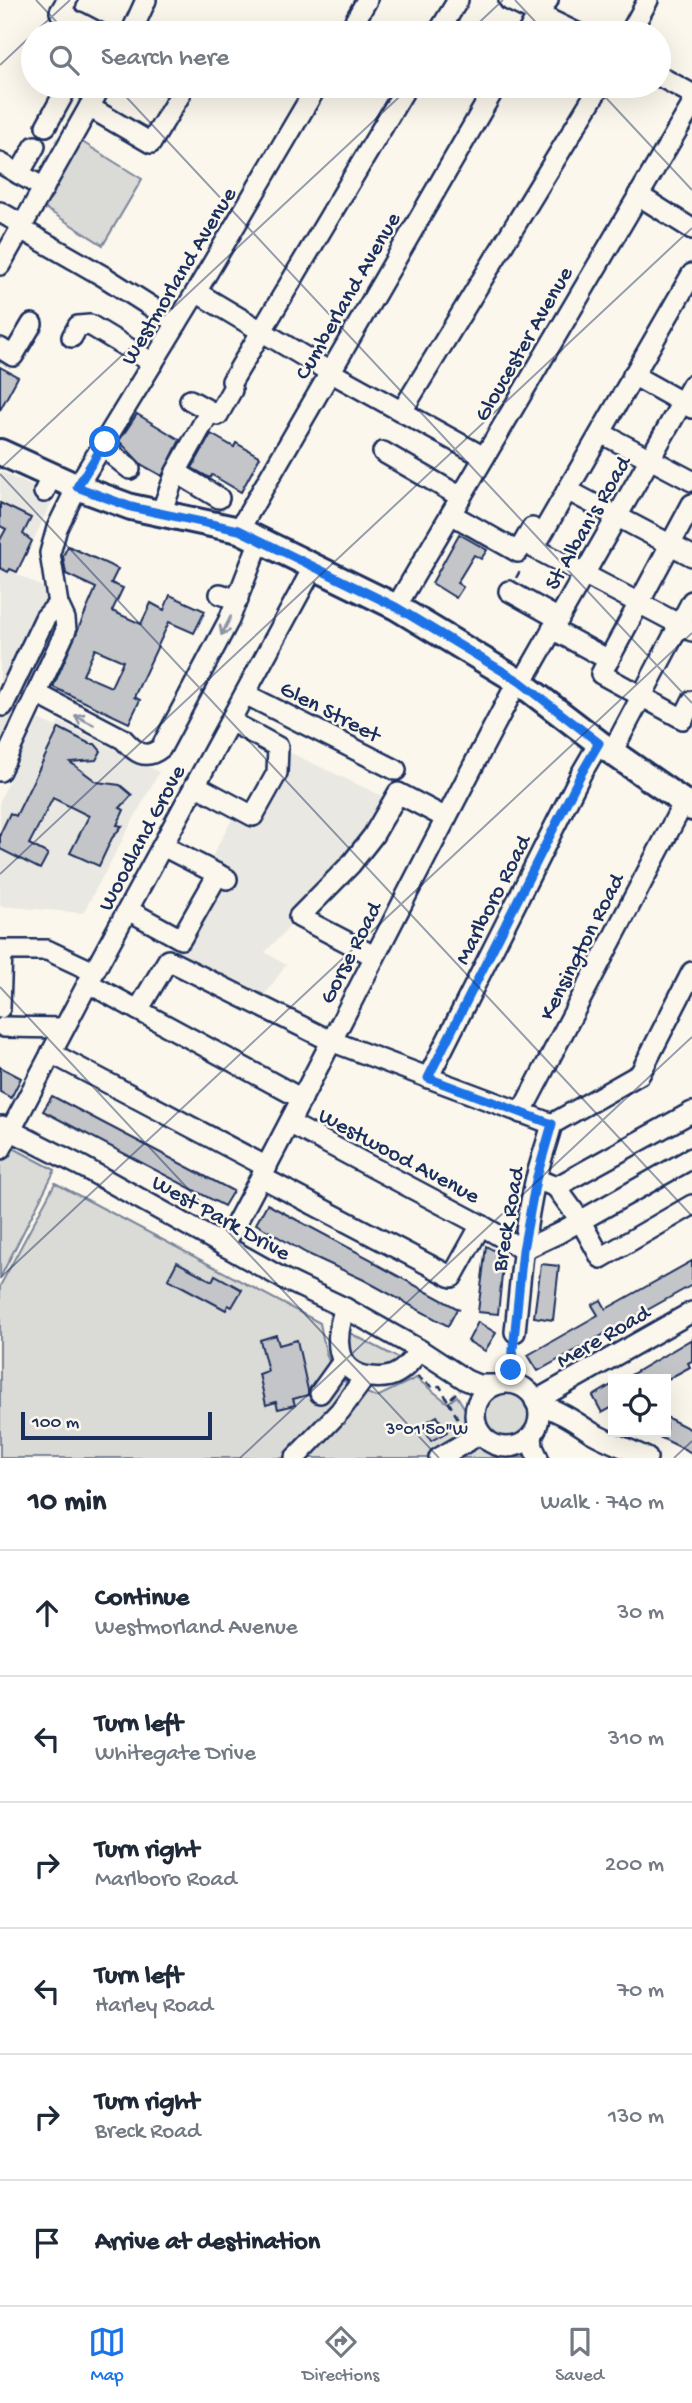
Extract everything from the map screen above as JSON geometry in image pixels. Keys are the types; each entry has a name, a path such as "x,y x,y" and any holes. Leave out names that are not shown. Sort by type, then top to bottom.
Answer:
{"main road":[{"path":"0,452 48,484 77,487 131,507 249,535 396,607 520,682 605,747 688,805"}],"street":[{"path":"136,21 146,0"},
{"path":"355,21 367,0"},
{"path":"445,21 458,0"},
{"path":"509,0 543,7 561,21"},
{"path":"637,21 648,0"},
{"path":"671,83 692,94"},
{"path":"46,126 61,98"},
{"path":"0,265 94,98"},
{"path":"57,105 86,113 151,143 178,98"},
{"name":"Westmorland Avenue","path":"0,771 66,630 50,553 66,528 77,487 310,98"},
{"path":"190,400 218,415 262,331 400,98"},
{"name":"Cumberland Avenue","path":"39,688 41,696 51,703 123,740 131,748 145,755 152,755 161,748 173,715 229,597 249,535 330,372 489,98"},
{"path":"402,411 593,98"},
{"name":"Gloucester Avenue","path":"396,607 692,104"},
{"path":"19,174 34,146"},
{"path":"0,163 44,188"},
{"path":"638,195 692,229"},
{"path":"0,212 177,323"},
{"path":"686,629 534,548 692,274"},
{"path":"196,292 330,372 484,457"},
{"path":"0,348 13,356 32,324"},
{"path":"72,337 78,326 90,325 153,363"},
{"path":"633,375 687,405"},
{"name":"St Alban's Road","path":"520,682 650,460 687,405 692,385"},
{"path":"161,513 176,472 210,411"},
{"path":"601,433 692,481"},
{"path":"105,442 115,457 130,469"},
{"path":"383,452 518,552 532,528"},
{"path":"176,472 219,498"},
{"path":"567,490 692,556"},
{"path":"692,504 601,674 682,719 692,701"},
{"name":"Woodland Grove","path":"1,1149 6,1128 51,1053 313,568"},
{"path":"509,591 609,660"},
{"name":"Marlboro Road","path":"428,1078 581,774 605,747 686,629 692,601"},
{"path":"3,706 45,618 61,608"},
{"name":"Gorse Road","path":"224,1246 290,1124 446,818 520,682"},
{"name":"Glen Street","path":"245,694 396,770"},
{"path":"195,785 253,816 277,773 278,747 230,721"},
{"path":"374,956 299,917 351,864 373,836 398,793 446,818"},
{"name":"Kensington Road","path":"521,1113 688,805"},
{"path":"128,910 181,939 223,877 163,846"},
{"path":"1,950 2,1018 64,1028"},
{"name":"Westwood Avenue","path":"1,950 47,950 138,1010 302,1099"},
{"path":"138,1010 168,960 331,1041 552,1124 640,1074 692,972"},
{"path":"51,1053 452,1277 481,1225"},
{"path":"556,1187 692,1112"},
{"name":"Westwood Avenue","path":"290,1124 523,1250"},
{"name":"Breck Road","path":"515,1332 523,1250 536,1180 552,1124"},
{"name":"West Park Drive","path":"6,1128 345,1308 471,1382 495,1385"},
{"path":"523,1250 692,1158"},
{"path":"536,1180 556,1187 580,1220 601,1258 692,1205"},
{"path":"345,1308 338,1345 343,1361 356,1374 365,1377 388,1377 400,1372 420,1350"},
{"name":"Mere Road","path":"536,1402 692,1312"},
{"name":"West Park Drive","path":"420,1350 459,1390 480,1438"},
{"path":"320,1393 343,1361"},
{"path":"295,1458 340,1411 365,1377"},
{"path":"480,1438 480,1397 495,1385 514,1384 527,1390 536,1402 539,1416 534,1431 534,1447 538,1458"},
{"path":"536,1402 647,1458"},
{"path":"480,1438 518,1453 534,1431 557,1424 592,1432"},
{"path":"439,1458 480,1438"}],"path":[{"path":"511,1370 515,1332"},
{"path":"459,1390 448,1401 480,1438"}],"shaded area":[{"path":"79,140 142,179 103,245 43,207"},
{"path":"0,471 54,497 17,574 48,590 60,628 0,751"},
{"path":"38,719 56,727 59,721 159,772 83,913 0,906 0,800"},
{"path":"278,747 393,801 351,864 265,952 286,965 257,1006 168,960 217,875 206,868 238,808 252,816"},
{"path":"0,1141 55,1170 0,1278"},
{"path":"55,1183 320,1323 326,1352 334,1371 361,1391 377,1397 416,1378 448,1403 457,1396 480,1444 496,1449 528,1446 530,1458 0,1458 0,1286"},
{"path":"346,1331 402,1360 381,1369 365,1369 359,1366 349,1354"},
{"path":"506,1387 525,1395 533,1414 525,1433 506,1441 487,1433 479,1414 487,1395"}],"building":[{"path":"0,367 18,377 0,410"},
{"path":"137,414 180,440 162,476 142,465 119,441"},
{"path":"211,434 234,447 236,443 260,457 241,492 212,475 210,478 192,468"},
{"path":"0,503 31,518 23,534 32,541 17,572 0,568 0,540 6,529 0,526"},
{"path":"459,534 487,550 481,559 474,555 457,583 463,587 456,598 432,583"},
{"path":"68,546 118,569 111,583 123,588 112,611 141,624 151,603 164,610 170,595 205,611 194,633 169,622 134,697 140,700 129,723 53,687 96,588 66,574 63,556","holes":["95,649 123,661 111,687 83,675"]},
{"path":"59,728 95,744 101,751 96,760 70,762 97,782 120,785 132,795 120,808 124,810 117,825 122,826 112,838 99,866 70,853 89,816 53,798 29,844 48,854 40,869 0,849 0,834 10,813 16,816"},
{"path":"0,1067 21,1078 11,1098 0,1092"},
{"path":"52,1096 233,1191 224,1206 43,1111"},
{"path":"267,1204 460,1310 457,1309 448,1326 364,1280 306,1253 256,1224"},
{"path":"486,1246 504,1256 498,1314 478,1312"},
{"path":"692,1261 692,1285 538,1371 528,1355 598,1315 592,1305 601,1300 606,1309"},
{"path":"177,1262 212,1281 215,1275 242,1290 232,1307 228,1305 226,1310 168,1279"},
{"path":"541,1264 559,1266 553,1320 534,1317"},
{"path":"478,1322 496,1333 485,1351 468,1341"},
{"path":"276,1335 279,1345 297,1340 308,1390 308,1395 293,1399 295,1405 278,1409 276,1402 266,1405 259,1374 268,1371 260,1340"},
{"path":"692,1339 692,1361 688,1363 690,1367 671,1377 671,1374 632,1374"},
{"path":"608,1387 608,1410 602,1413 593,1396"},
{"path":"437,1416 447,1432 431,1441 422,1425"},
{"path":"671,1420 692,1430 692,1453 659,1437 671,1437"}],"route":[{"path":"105,442 77,487 131,507 239,530 396,607 519,681 599,743 428,1078 552,1124 536,1180 523,1250 511,1370"}]}
